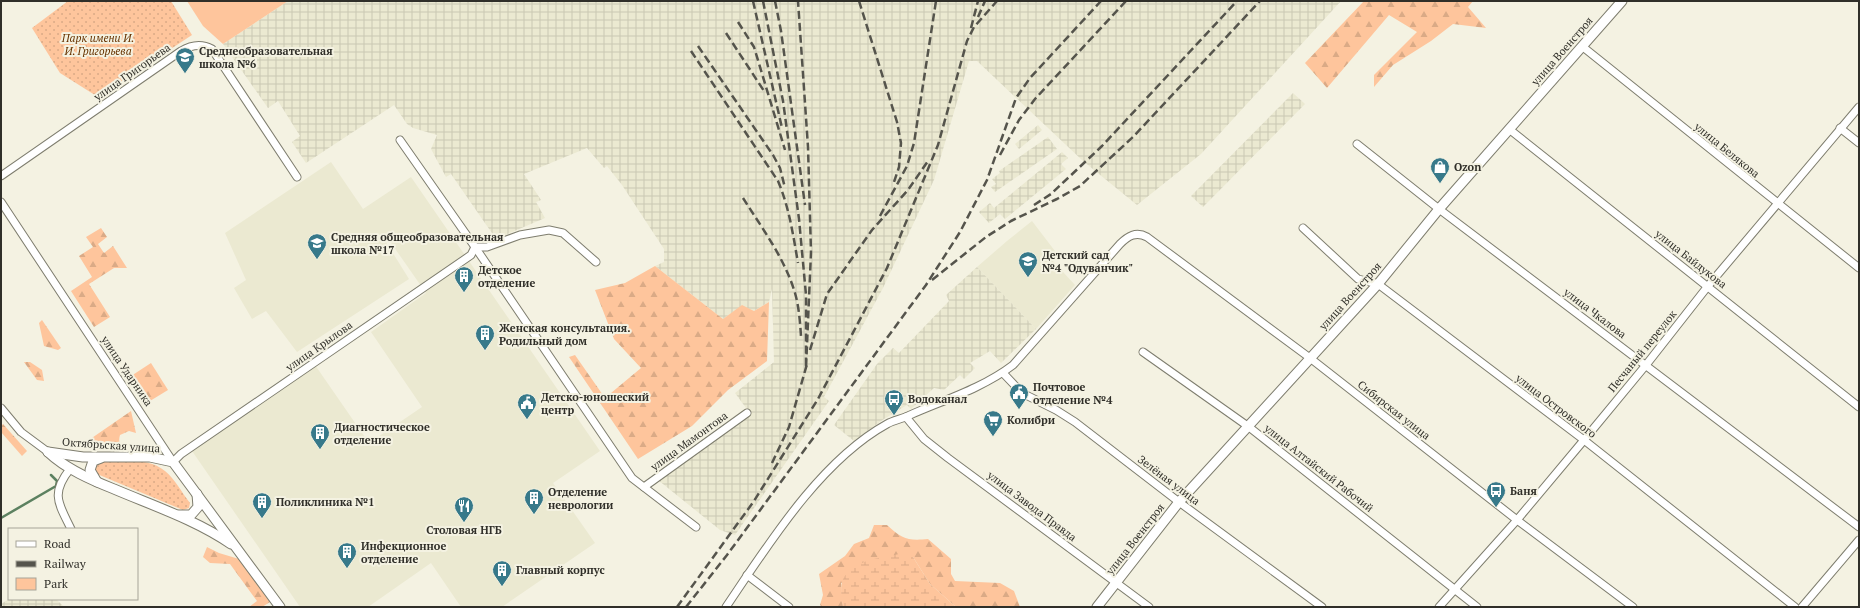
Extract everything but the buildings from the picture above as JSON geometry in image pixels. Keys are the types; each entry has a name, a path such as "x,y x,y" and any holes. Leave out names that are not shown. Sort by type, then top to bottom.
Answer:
{"street":[{"name":"улица Военстроя","path":"1097,607 1179,502 1378,284 1440,209 1622,1"},
{"name":"улица Григорьева","path":"1,176 181,51 192,46 201,45 212,49 297,177"},
{"name":"улица Белякова","path":"1583,47 1777,205 1859,268"},
{"name":"Песчаный переулок","path":"1439,607 1517,520 1646,365 1708,286 1859,107"},
{"path":"1840,128 1859,143"},
{"name":"улица Байдукова","path":"1509,129 1859,407"},
{"path":"400,140 475,246 632,478 696,527"},
{"name":"улица Чкалова","path":"1357,144 1440,209 1859,527"},
{"name":"улица Ударника","path":"1,202 173,462 280,607"},
{"name":"улица Островского","path":"1303,228 1358,279 1378,284 1584,440 1795,607"},
{"path":"475,246 487,247 520,235 549,230 563,233 596,262"},
{"name":"Сибирская улица","path":"1003,373 1013,365 1120,244 1130,236 1138,234 1147,237 1310,358 1517,520 1633,607"},
{"name":"улица Крылова","path":"173,462 181,454 471,255 475,246"},
{"name":"улица Алтайский Рабочий","path":"1142,352 1248,427 1477,607"},
{"path":"726,607 785,522 835,465 860,441 888,423 906,417 973,388 1003,373"},
{"name":"Зелёная улица","path":"1003,373 1022,393 1056,410 1075,422 1179,502 1322,607"},
{"name":"Октябрьская улица","path":"1,408 21,432 48,452 56,460 100,484"},
{"name":"улица Мамонтова","path":"644,487 747,413"},
{"name":"улица Завода Правда","path":"906,417 924,439 948,458 1149,607"},
{"name":"Октябрьская улица","path":"48,452 82,457 150,457 173,462"},
{"path":"100,484 90,470 93,461 105,457"},
{"path":"70,468 64,476 58,495 58,501 71,528"},
{"name":"улица Ударника","path":"100,484 176,515 216,534 239,550"},
{"path":"176,515 191,515 198,507 197,494"},
{"path":"1802,607 1859,540"},
{"path":"748,575 789,607"}],"shaded area":[{"path":"288,1 1341,1 1201,154 1137,205 1083,161 977,61 969,61 934,180 883,288 824,397 829,401 735,535 720,530 653,476 746,408 735,393 774,362 772,289 769,302 754,311 742,306 723,319 655,266 664,262 664,249 622,185 607,166 604,168 587,148 524,174 541,200 536,202 545,218 496,239 451,174 446,177 431,149 437,135 413,128 407,124 394,105 306,163 292,142 300,136 278,101 268,108 223,44"},
{"path":"1293,93 1305,104 1203,207 1191,196"},
{"path":"1038,125 1042,130 1019,149 1015,144"},
{"path":"1048,137 1057,149 995,192 991,187 996,184 992,179 1000,173 999,171"},
{"path":"1062,152 1068,158 1061,164 1066,169 1005,219 1000,214 989,223 979,212 990,203 994,208"},
{"path":"331,162 363,209 411,177 600,451 553,483 595,543 502,607 461,607 431,563 368,607 300,607 192,451 315,365 369,443 422,407 371,332 426,293 389,240 386,242 409,279 297,352 266,311 252,319 234,288 246,280 225,233"},
{"name":"Детский сад №4 \"Одуванчик\"","path":"1032,221 1058,255 1052,260 1075,285 1036,329 977,267"},
{"name":"Водоканал","path":"977,267 1036,329 1001,363 990,351 970,363 975,368 964,379 960,375 944,390 934,388 911,409 907,405 884,419 854,441 834,425 877,364 893,348 899,353 949,301 946,295"},
{"path":"8,600 57,600 64,607 1,607 1,604"}],"green space":[{"name":"Парк имени И. И. Григорьева","path":"68,1 171,1 192,35 98,97 60,73 32,28"},
{"path":"187,1 288,1 223,44 203,26"},
{"path":"1364,1 1473,1 1468,7 1486,28 1453,24 1431,41 1393,65 1374,87 1374,75 1417,32 1389,15 1327,88 1305,63"},
{"path":"101,228 107,237 98,244 104,253 113,246 127,268 114,268 89,284 110,317 94,327 71,291 92,277 79,256 93,247 86,237"},
{"path":"655,266 723,319 742,305 754,311 769,302 767,361 728,390 692,426 638,459 569,357 575,355 605,398 641,368 614,339 595,290 625,283"},
{"path":"42,320 61,348 58,350 44,346 39,323"},
{"path":"24,362 30,362 42,370 44,381 37,380"},
{"path":"151,363 168,390 145,404 128,378"},
{"path":"131,411 136,433 129,431 120,435 120,443 125,450 96,450 86,442"},
{"path":"3,424 27,451 22,456 1,432 1,426"},
{"path":"99,461 134,461 150,463 158,466 169,474 175,482 190,503 189,508 183,510 97,474 95,467"},
{"path":"874,525 887,525 906,538 915,540 928,539 951,559 951,574 955,581 1000,583 1014,591 1020,607 956,607 930,584 913,557 841,583 843,607 822,607 820,605 823,595 819,574 845,556 854,544 869,538"},
{"path":"207,547 219,553 239,559 270,602 262,607 249,607 257,601 230,564 210,563 203,557"},
{"path":"899,554 906,554 913,557 930,584 956,607 843,607 841,585 851,569 866,561"}],"waterway":[{"path":"1,518 56,486 57,481 51,475"}],"railway":[{"path":"753,1 782,128"},
{"path":"763,1 783,101 799,219 806,295 806,368 811,252 808,147 798,1"},
{"path":"775,1 781,31 805,205"},
{"path":"859,1 897,122 901,143 899,167 894,182"},
{"path":"880,216 907,166 914,143 936,1"},
{"path":"971,28 978,1"},
{"path":"978,17 985,1"},
{"path":"677,607 754,501 818,399 887,268 938,145 967,41 974,27 997,1"},
{"path":"686,607 727,555 926,285 960,232 987,180 1016,98 1030,78 1101,1"},
{"path":"1000,155 1019,120 1035,99 1126,1"},
{"path":"1034,205 1051,194 1102,146 1237,1"},
{"path":"932,280 986,237 1011,221 1080,186 1133,137 1260,1"},
{"path":"738,22 754,47 785,150"},
{"path":"726,33 764,91"},
{"path":"698,46 773,155 780,168 785,188"},
{"path":"691,51 778,181 788,211 798,263"},
{"path":"810,350 827,294 872,230 908,190 928,161"},
{"path":"743,198 772,244 791,280 800,320 801,336"},
{"path":"772,463 789,427 807,364"}],"place":[{"name":"Среднеобразовательная школа №6","path":"185,74"},
{"name":"Ozon","path":"1440,184"},
{"name":"Средняя общеобразовательная школа №17","path":"317,260"},
{"name":"Детский сад №4 \"Одуванчик\"","path":"1028,278"},
{"name":"Детское отделение","path":"464,293"},
{"name":"Женская консультация. Родильный дом","path":"485,351"},
{"name":"Почтовое отделение №4","path":"1019,410"},
{"name":"Водоканал","path":"894,416"},
{"name":"Детско-юношеский центр","path":"527,420"},
{"name":"Колибри","path":"993,437"},
{"name":"Диагностическое отделение","path":"320,450"},
{"name":"Баня","path":"1496,508"},
{"name":"Отделение неврологии","path":"534,515"},
{"name":"Поликлиника №1","path":"262,519"},
{"name":"Столовая НГБ","path":"464,523"},
{"name":"Инфекционное отделение","path":"347,569"},
{"name":"Главный корпус","path":"502,587"}]}
